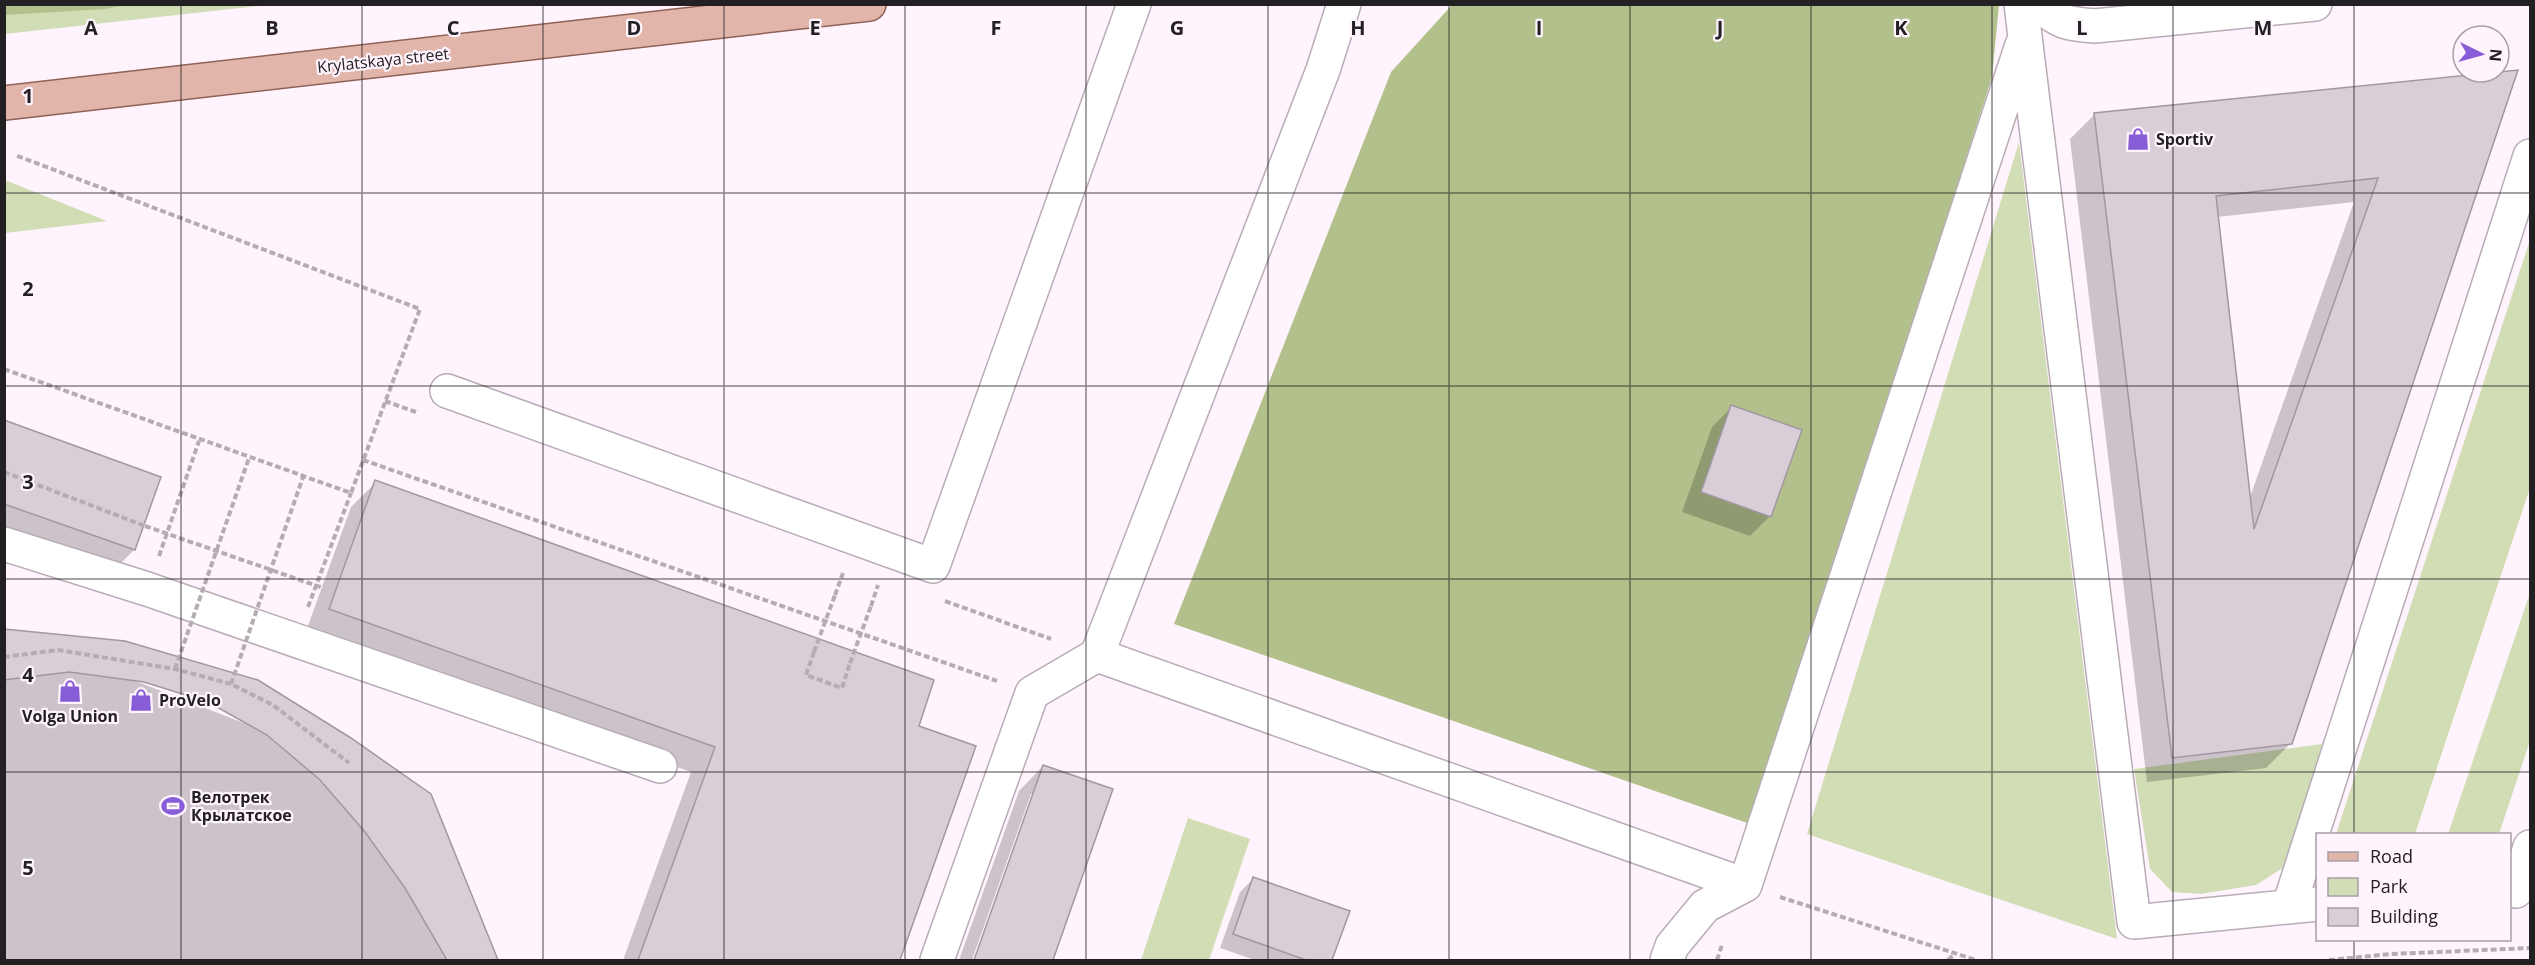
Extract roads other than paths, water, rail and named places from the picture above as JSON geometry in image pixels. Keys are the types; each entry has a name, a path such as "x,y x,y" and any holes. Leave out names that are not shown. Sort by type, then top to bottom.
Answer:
{"main road":[{"name":"Krylatskaya street","path":"4,103 869,4"}],"lane":[{"path":"447,391 933,566 1134,4"},
{"path":"937,960 1032,693 1097,655 1319,81 1344,4"},
{"path":"2021,4 2134,922 2303,905 2316,862"},
{"path":"2039,4 2053,18 2071,24 2095,26 2315,4"},
{"path":"1666,960 1672,946 1705,906 1745,885 2025,37"},
{"path":"2325,833 2530,156"},
{"path":"4,544 147,589 660,766"},
{"path":"1097,655 1745,885"},
{"path":"2519,892 2530,847"}],"place":[{"name":"Sportiv","path":"2138,139"},
{"name":"Volga Union","path":"70,691"},
{"name":"ProVelo","path":"141,700"},
{"name":"Велотрек Крылатское","path":"173,806"}]}
